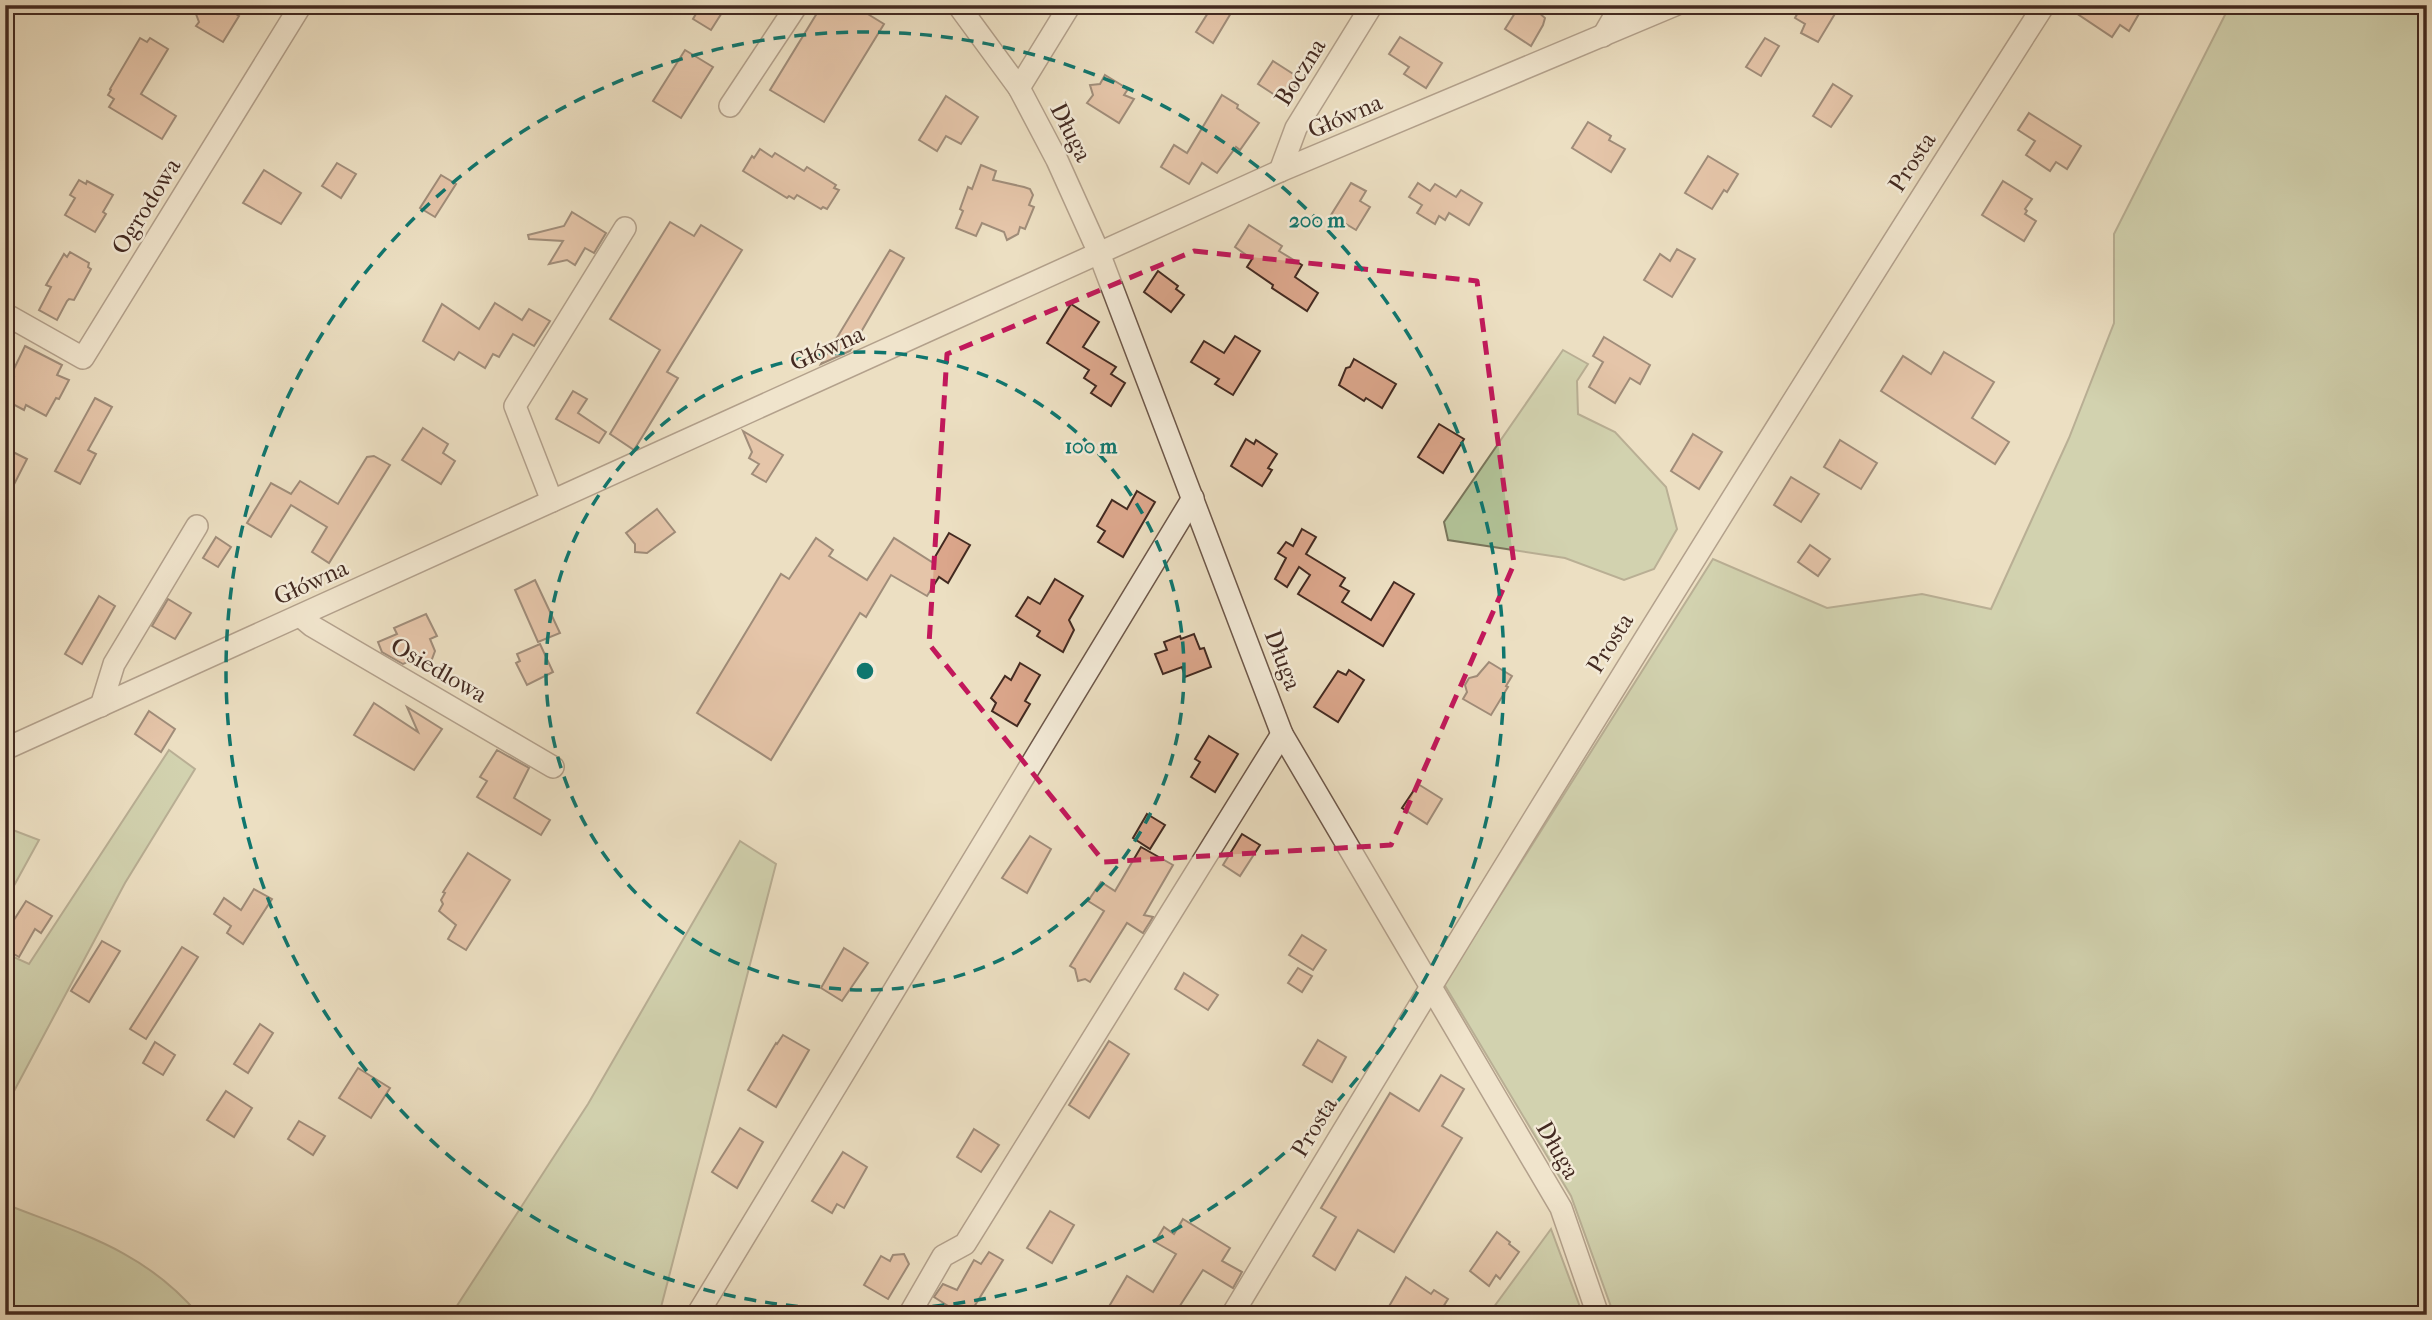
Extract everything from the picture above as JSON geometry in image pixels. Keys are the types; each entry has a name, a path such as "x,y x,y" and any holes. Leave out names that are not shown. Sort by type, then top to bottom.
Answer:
{"street":[{"name":"Ogrodowa","path":"5,314 83,359 301,5"},
{"path":"730,106 797,5"},
{"name":"Długa","path":"958,5 1019,88 1057,160 1099,253 1282,734 1561,1208 1598,1315"},
{"path":"1019,88 1070,5"},
{"name":"Boczna","path":"1280,172 1296,128 1372,5"},
{"path":"1603,36 1621,5"},
{"name":"Główna","path":"5,749 1280,172 1675,5"},
{"name":"Prosta","path":"1232,1315 1431,984 1839,325 2044,5"},
{"path":"552,501 515,406 625,228"},
{"path":"697,1315 1194,498"},
{"path":"101,706 114,664 197,526"},
{"name":"Osiedlowa","path":"299,616 553,767"},
{"path":"909,1315 943,1256 965,1244 1282,734"}],"highlighted area":[{"path":"1194,251 1477,281 1514,564 1391,845 1104,862 929,644 947,354"}],"green space":[{"path":"2230,5 2427,5 2427,1315 1614,1315 1571,1196 1444,984 1713,559 1827,608 1922,594 1991,609 2069,438 2114,323 2114,234"},
{"path":"1563,350 1588,364 1577,381 1578,414 1615,432 1666,487 1677,529 1654,569 1624,580 1565,558 1448,540 1444,522"},
{"path":"169,750 195,769 125,883 5,1108 5,953 29,964"},
{"path":"5,827 39,840 5,902"},
{"path":"740,841 776,864 659,1315 451,1315 588,1104"},
{"path":"5,1204 85,1235 133,1259 156,1274 199,1315 24,1315 5,1306"},
{"path":"1551,1229 1583,1315 1488,1315"}],"building":[{"path":"209,5 222,5 239,16 223,42 196,26 199,22 196,14 205,12"},
{"path":"701,5 712,5 723,11 711,30 693,19"},
{"path":"822,5 853,5 884,24 824,122 770,90"},
{"path":"1213,5 1219,5 1231,13 1213,43 1196,32"},
{"path":"1520,5 1530,5 1545,18 1531,46 1505,29"},
{"path":"1802,5 1824,5 1836,12 1818,42 1801,33 1805,24 1795,18"},
{"path":"2064,5 2129,5 2140,12 2129,31 2120,25 2112,37"},
{"path":"1400,37 1442,63 1426,88 1404,74 1409,67 1389,54"},
{"path":"140,38 147,42 150,38 168,49 141,94 176,116 162,139 109,107 114,99 108,95 110,89"},
{"path":"1765,38 1779,46 1761,76 1746,67"},
{"path":"685,50 713,67 681,118 653,101"},
{"path":"1273,61 1301,79 1284,101 1258,84"},
{"path":"1105,75 1128,89 1124,95 1134,99 1119,123 1087,103 1093,95 1090,85 1100,84"},
{"path":"1833,84 1852,96 1831,127 1813,116"},
{"path":"1222,95 1259,123 1240,150 1236,147 1217,173 1202,163 1189,184 1161,167 1174,145 1187,153"},
{"path":"946,96 978,117 961,144 946,136 937,151 919,140"},
{"path":"2029,113 2081,146 2067,169 2056,162 2050,171 2026,155 2035,141 2018,130"},
{"path":"1588,122 1611,136 1609,140 1625,149 1611,172 1572,148"},
{"path":"760,149 772,157 775,153 804,171 807,167 836,185 834,188 839,190 827,209 821,209 797,195 794,199 789,196 787,198 743,171"},
{"path":"1708,156 1738,174 1712,209 1685,193"},
{"path":"337,163 356,174 341,198 322,186"},
{"path":"981,165 996,171 993,180 1030,189 1033,195 1029,205 1034,207 1025,229 1020,227 1018,234 1007,240 1004,232 982,223 976,236 956,228 968,187 972,189"},
{"path":"264,170 301,193 281,224 243,203"},
{"path":"441,175 456,184 435,217 420,208"},
{"path":"79,180 86,184 87,181 113,195 95,232 65,215 75,198 70,195"},
{"path":"2003,181 2032,199 2025,209 2025,214 2036,221 2024,241 1982,215"},
{"path":"1351,183 1366,191 1360,201 1370,207 1356,230 1331,215"},
{"path":"1418,183 1430,191 1435,184 1456,197 1461,190 1482,203 1469,225 1449,213 1445,220 1439,216 1435,224 1417,213 1422,205 1409,197"},
{"path":"572,212 606,233 594,253 585,248 575,265 567,260 549,264 563,241 529,239 528,235 564,226"},
{"path":"670,222 694,236 701,225 742,250 667,372 678,378 634,450 610,434 660,350 610,319"},
{"path":"1249,225 1282,246 1279,251 1302,265 1295,277 1318,293 1307,311 1272,288 1273,285 1247,267 1252,259 1235,247"},
{"path":"1677,249 1695,259 1672,297 1644,280 1660,254 1670,261"},
{"path":"890,250 904,258 850,351 821,364"},
{"path":"70,252 89,263 88,267 91,269 74,300 67,301 57,320 39,310 51,287 46,285 64,254 67,257"},
{"path":"1158,271 1178,286 1176,289 1184,295 1171,312 1144,292"},
{"path":"495,303 522,320 529,309 550,321 534,346 513,334 499,357 493,354 485,368 459,352 454,360 423,341 442,304 479,329"},
{"path":"1071,304 1099,322 1083,347 1116,367 1111,374 1125,383 1111,406 1091,393 1096,386 1084,378 1089,370 1047,343"},
{"path":"1235,336 1260,351 1233,395 1215,384 1219,379 1191,362 1204,341 1224,353"},
{"path":"1604,337 1650,365 1640,384 1630,378 1615,403 1589,387 1603,362 1593,356"},
{"path":"25,346 62,365 57,375 69,380 46,416 26,405 24,410 5,400 5,394 14,377 11,375"},
{"path":"1944,352 1994,382 1972,418 2009,442 1995,464 1881,391 1903,356 1931,374"},
{"path":"1354,359 1396,384 1382,408 1366,398 1364,401 1339,385 1346,368 1350,367"},
{"path":"573,391 587,399 578,413 606,432 599,443 556,419"},
{"path":"95,398 112,407 88,450 96,454 80,484 55,471"},
{"path":"1439,424 1464,439 1443,473 1418,457"},
{"path":"423,428 448,444 443,453 455,461 441,484 402,460"},
{"path":"743,431 783,455 766,482 752,474 759,464 749,458 752,452"},
{"path":"1693,434 1722,452 1699,489 1671,471"},
{"path":"1246,439 1254,444 1256,440 1277,454 1268,468 1272,470 1262,486 1231,466"},
{"path":"1840,440 1877,463 1861,489 1824,467"},
{"path":"5,448 27,459 5,502"},
{"path":"374,456 390,465 329,563 312,552 327,527 291,505 271,537 247,523 271,483 291,494 300,481 338,504 367,457"},
{"path":"1791,477 1819,494 1801,522 1774,505"},
{"path":"1137,491 1155,502 1123,557 1098,542 1105,531 1097,526 1112,500 1127,509"},
{"path":"657,509 675,532 647,553 635,552 635,544 626,533"},
{"path":"1302,529 1316,537 1306,554 1345,578 1340,586 1349,591 1342,602 1371,620 1394,582 1414,594 1383,646 1298,594 1310,575 1299,567 1287,587 1275,579 1286,558 1278,553 1286,542 1293,546"},
{"path":"949,533 970,545 948,583 939,577 927,596 891,575 866,617 860,613 771,760 697,713 781,574 789,579 816,538 833,550 829,556 867,580 894,538 932,562"},
{"path":"216,537 231,547 218,567 203,558"},
{"path":"1810,545 1830,559 1818,576 1798,562"},
{"path":"1055,579 1083,596 1069,620 1074,630 1063,652 1037,636 1040,631 1016,616 1028,597 1040,604"},
{"path":"535,580 560,633 538,642 515,590"},
{"path":"99,596 115,606 82,664 65,654"},
{"path":"168,599 191,613 175,639 152,626"},
{"path":"426,614 437,636 430,639 435,651 432,659 425,663 415,659 403,664 382,652 378,642 397,634 394,628"},
{"path":"1194,634 1200,649 1204,648 1211,667 1185,677 1182,667 1163,674 1155,654 1167,650 1164,642"},
{"path":"540,644 553,672 527,685 516,663 520,661 517,654"},
{"path":"1489,662 1512,676 1491,715 1463,699 1469,678 1477,676"},
{"path":"1020,663 1040,675 1025,701 1030,704 1017,726 992,711 996,703 991,698 1005,676 1011,680"},
{"path":"1349,670 1364,680 1338,722 1314,707 1338,671 1346,675"},
{"path":"374,703 418,732 407,707 442,729 414,770 354,735"},
{"path":"149,711 175,729 161,752 135,734"},
{"path":"1209,736 1238,754 1215,792 1191,777 1200,762 1195,759"},
{"path":"497,750 529,768 514,798 550,820 541,835 477,797 487,781 480,777"},
{"path":"1418,784 1442,799 1427,824 1402,808"},
{"path":"1147,814 1165,825 1150,849 1133,838"},
{"path":"1242,834 1260,845 1240,876 1223,865"},
{"path":"1030,836 1051,849 1027,893 1002,878"},
{"path":"1141,847 1173,865 1144,915 1153,917 1143,933 1127,923 1090,982 1085,979 1078,981 1075,969 1070,966 1104,911 1088,901 1101,882 1115,891"},
{"path":"468,853 510,880 466,950 448,939 456,925 439,911 443,904 443,892"},
{"path":"254,889 272,899 243,944 227,933 231,926 214,914 224,898 241,910"},
{"path":"26,901 52,916 41,933 35,929 19,957 5,949 5,934"},
{"path":"1302,935 1326,950 1313,970 1289,955"},
{"path":"102,941 120,951 89,1002 71,991"},
{"path":"182,947 198,957 146,1039 130,1029"},
{"path":"844,948 868,963 842,1001 821,988"},
{"path":"1298,968 1312,976 1302,992 1288,983"},
{"path":"1184,973 1218,995 1208,1010 1175,989"},
{"path":"260,1024 273,1033 248,1073 234,1064"},
{"path":"783,1035 809,1050 776,1107 748,1090"},
{"path":"1318,1040 1346,1057 1332,1082 1303,1065"},
{"path":"1109,1041 1129,1054 1089,1118 1069,1105"},
{"path":"155,1042 175,1055 163,1075 143,1063"},
{"path":"358,1068 390,1088 371,1118 339,1098"},
{"path":"1441,1075 1464,1089 1442,1126 1462,1138 1394,1252 1358,1230 1335,1270 1313,1256 1336,1217 1321,1208 1390,1093 1419,1111"},
{"path":"226,1091 252,1108 234,1137 207,1120"},
{"path":"299,1121 325,1136 313,1155 288,1139"},
{"path":"740,1128 763,1142 737,1188 712,1172"},
{"path":"974,1129 999,1145 981,1172 957,1157"},
{"path":"843,1152 867,1167 844,1208 837,1204 832,1213 812,1201"},
{"path":"1050,1211 1074,1225 1052,1263 1027,1248"},
{"path":"1183,1219 1230,1248 1222,1261 1242,1272 1233,1288 1203,1270 1174,1315 1104,1315 1127,1276 1153,1292 1176,1254 1155,1242 1164,1227 1174,1234"},
{"path":"1497,1232 1519,1252 1500,1279 1496,1275 1489,1286 1470,1271"},
{"path":"989,1252 1003,1260 969,1315 950,1315 953,1309 934,1297 943,1284 957,1290 974,1260 981,1264"},
{"path":"904,1254 909,1264 888,1299 864,1285 881,1256 890,1261 893,1255"},
{"path":"1406,1277 1431,1294 1434,1290 1448,1299 1438,1315 1384,1315"}]}
